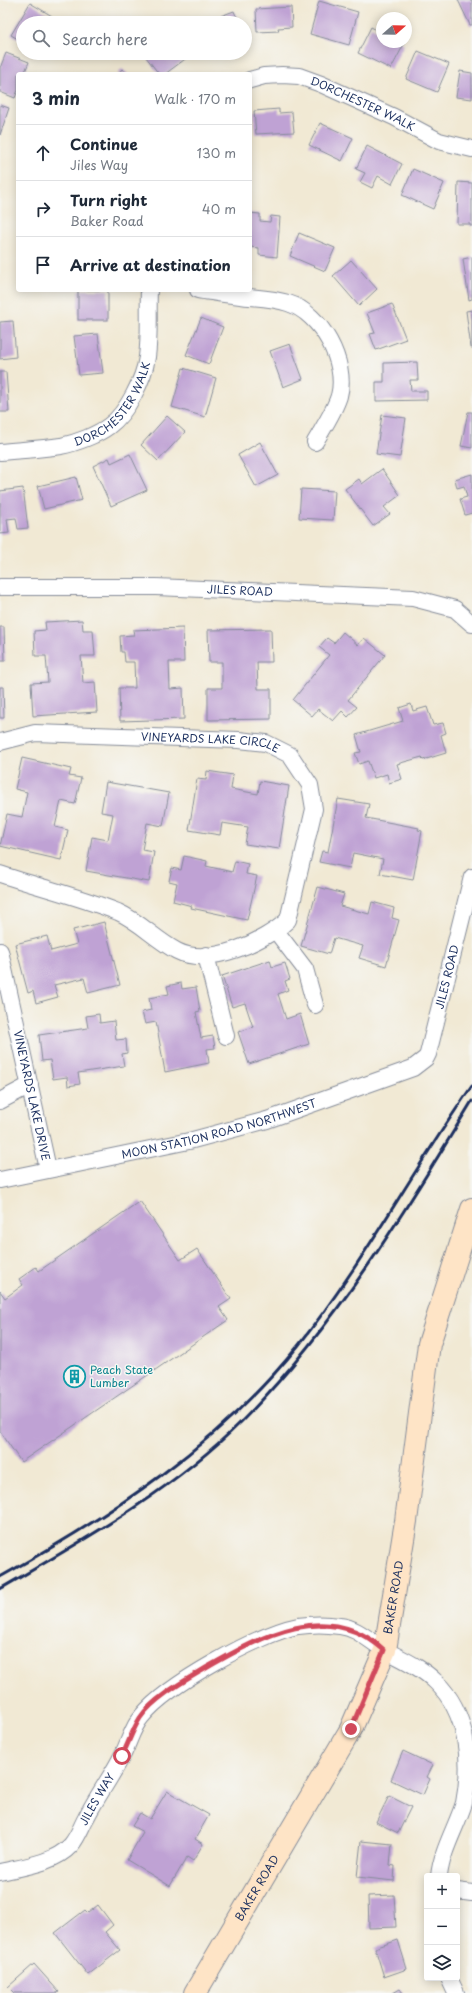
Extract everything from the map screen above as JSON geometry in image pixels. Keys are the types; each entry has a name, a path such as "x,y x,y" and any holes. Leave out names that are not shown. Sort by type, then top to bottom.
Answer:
{"main road":[{"name":"BAKER ROAD","path":"195,1993 351,1729 384,1650 406,1521 429,1344 472,1209"}],"street":[{"name":"DORCHESTER WALK","path":"252,79 264,76 299,76 341,93 439,141 472,149"},
{"name":"DORCHESTER WALK","path":"1,452 66,444 110,426 124,410 135,392 143,372 147,358 149,292"},
{"path":"215,292 273,299 289,303 302,310 325,332 332,344 337,359 341,386 334,408 315,442"},
{"name":"JILES ROAD","path":"0,587 156,587 413,598 455,609 472,624"},
{"name":"VINEYARDS LAKE CIRCLE","path":"0,742 35,733 239,740 266,744 290,755 310,785 314,809 288,920 276,931 233,952 192,956 177,951 120,913 0,874"},
{"name":"JILES ROAD","path":"428,1054 472,877"},
{"path":"276,931 304,969 315,1005"},
{"name":"VINEYARDS LAKE DRIVE","path":"0,951 48,1169"},
{"path":"206,955 226,1036"},
{"name":"MOON STATION ROAD NORTHWEST","path":"0,1180 189,1141 267,1120 413,1068 426,1058 428,1054"},
{"path":"0,1101 30,1085"},
{"name":"JILES WAY","path":"0,1872 33,1864 52,1857 71,1845 122,1756 141,1717 166,1693 191,1676 237,1650 275,1633 298,1626 341,1626 358,1631 384,1650 407,1661 436,1682 457,1710 463,1724 469,1745 472,1764 469,1787 464,1805 448,1839 440,1873"},
{"path":"460,1891 472,1893"},
{"path":"450,1981 456,1993"}],"building":[{"path":"458,0 472,0 472,25 470,25"},
{"path":"319,1 358,12 349,45 310,34"},
{"path":"30,3 52,16 22,16"},
{"path":"291,7 292,27 278,28 279,31 257,32 256,9"},
{"path":"234,11 236,16 221,16"},
{"path":"16,27 16,38 11,35"},
{"path":"371,27 376,30 376,48 402,48 391,69 358,53"},
{"path":"418,51 449,64 437,92 406,79"},
{"path":"6,53 16,57 16,60 29,62 25,72 16,72 15,98 0,92 0,68"},
{"path":"148,60 184,60 168,72 157,72"},
{"path":"460,71 472,73 472,99 456,97"},
{"path":"0,105 9,108 0,135"},
{"path":"279,109 279,113 292,112 294,132 256,134 254,111"},
{"path":"320,123 353,138 342,161 309,145"},
{"path":"367,146 402,164 392,184 378,176 372,188 360,182 365,173 356,169"},
{"path":"413,169 444,183 433,209 402,195"},
{"path":"458,182 472,183 472,226 470,226 470,224 457,224"},
{"path":"252,213 260,214 260,221 270,222 271,216 280,217 277,257 259,255 259,248 252,247"},
{"path":"299,233 335,248 325,271 290,256"},
{"path":"472,257 472,299 469,300 463,259"},
{"path":"351,260 377,289 359,306 333,276"},
{"path":"78,292 108,292 108,320 78,320"},
{"path":"392,304 406,339 376,350 370,334 375,333 367,313"},
{"path":"472,310 472,348 471,348 466,311"},
{"path":"201,318 223,327 209,364 186,355"},
{"path":"13,321 16,357 0,359 0,322"},
{"path":"98,334 103,373 79,375 74,336"},
{"path":"290,344 303,379 283,387 270,351"},
{"path":"417,362 418,380 410,380 411,391 427,391 427,400 376,401 376,382 384,382 384,363"},
{"path":"183,368 216,378 205,417 172,407"},
{"path":"0,372 6,372 9,412 0,412"},
{"path":"468,412 472,412 472,448 461,446"},
{"path":"382,415 406,418 400,457 376,454"},
{"path":"167,416 185,432 158,461 141,445"},
{"path":"260,442 278,475 256,487 238,455"},
{"path":"130,454 147,490 111,506 93,466 109,458 111,463"},
{"path":"382,469 400,495 384,507 390,514 373,526 345,489 359,479 362,484"},
{"path":"472,474 472,513 465,515 460,499 467,497 464,486 457,488 455,479"},
{"path":"76,477 82,500 44,509 38,486"},
{"path":"23,488 28,528 18,529 16,518 7,519 9,533 0,534 0,491"},
{"path":"301,489 335,491 333,520 299,518"},
{"path":"82,620 83,630 93,630 95,656 81,656 83,683 95,682 97,712 33,716 31,683 48,682 46,656 35,656 34,631 46,630 45,622"},
{"path":"0,627 4,627 5,661 0,661"},
{"path":"183,628 184,662 169,662 170,689 183,688 184,719 120,721 119,688 135,688 134,662 125,662 124,652 121,652 120,636 134,635 133,630"},
{"path":"271,629 272,662 257,662 258,689 271,689 271,719 208,720 208,688 222,688 222,662 209,662 208,630"},
{"path":"343,632 358,645 364,638 385,655 348,700 357,707 348,717 342,711 333,721 318,709 312,716 293,700 329,655 319,647 327,638 334,643"},
{"path":"0,687 3,687 4,718 0,718"},
{"path":"411,704 413,711 427,707 433,725 443,723 446,733 441,735 446,753 423,760 422,757 397,764 402,779 389,783 387,774 374,778 368,761 359,764 355,753 361,752 356,735 403,721 399,708"},
{"path":"22,758 71,769 69,776 81,778 75,804 61,801 55,827 68,830 61,860 0,846 7,814 22,817 27,792 15,789"},
{"path":"207,771 233,775 231,789 258,794 260,781 289,786 279,849 245,844 248,827 222,823 220,835 189,830 197,779 206,780"},
{"path":"106,782 169,793 163,826 147,823 142,850 154,852 149,882 86,871 92,837 108,840 113,814 101,812"},
{"path":"338,799 369,804 366,818 419,828 418,830 422,831 413,880 380,874 383,859 353,853 350,868 319,862 322,851 328,852"},
{"path":"184,856 207,861 206,866 232,872 235,861 248,864 246,874 257,876 247,920 191,908 192,906 173,901 177,883 169,881 172,868 181,870"},
{"path":"318,887 344,894 340,906 369,914 372,902 394,908 392,918 399,920 386,966 359,958 363,946 334,938 329,954 301,946"},
{"path":"104,922 120,985 88,993 84,978 54,985 58,997 36,1003 33,991 28,993 15,944 47,936 51,951 77,944 73,930"},
{"path":"270,960 272,967 285,963 290,979 285,981 288,990 278,994 286,1019 300,1014 309,1044 249,1064 238,1032 253,1027 245,1003 232,1007 222,976"},
{"path":"181,983 182,989 196,987 200,1011 196,1012 201,1038 213,1036 215,1048 207,1049 209,1063 165,1072 156,1022 145,1024 142,1012 151,1010 149,998 169,994 167,986"},
{"path":"99,1014 100,1023 114,1021 116,1040 126,1039 127,1053 122,1054 124,1066 78,1073 80,1084 68,1086 67,1077 53,1079 50,1060 42,1061 39,1035 88,1028 86,1016"},
{"name":"Peach State Lumber","path":"140,1201 180,1260 197,1249 231,1299 219,1307 228,1320 21,1462 0,1431 0,1291 5,1298 23,1285 19,1279 36,1267 39,1271"},
{"path":"403,1751 433,1765 427,1777 430,1779 423,1795 391,1780"},
{"path":"167,1791 209,1815 195,1839 203,1844 193,1861 187,1857 170,1886 127,1860 143,1832 132,1826 140,1813 150,1819"},
{"path":"389,1796 411,1807 398,1833 376,1822"},
{"path":"361,1841 392,1844 390,1865 395,1866 394,1881 357,1877"},
{"path":"394,1895 396,1927 369,1928 368,1896"},
{"path":"98,1905 113,1925 105,1932 120,1950 88,1975 55,1933 85,1910 88,1913"},
{"path":"398,1940 407,1969 384,1977 375,1948"},
{"path":"34,1964 59,1992 14,1993 8,1987"},
{"path":"400,1989 403,1993 393,1993"}],"railway":[{"path":"0,1577 82,1529 160,1476 198,1447 267,1382 322,1315 472,1086"},
{"path":"0,1589 95,1533 157,1492 215,1446 242,1421 276,1385 338,1308 394,1227 472,1101"}],"place":[{"name":"Peach State Lumber","path":"74,1376"}],"route":[{"path":"122,1756 141,1717 166,1693 191,1676 237,1650 275,1633 298,1626 341,1626 358,1631 377,1643 384,1650 351,1729"}]}
